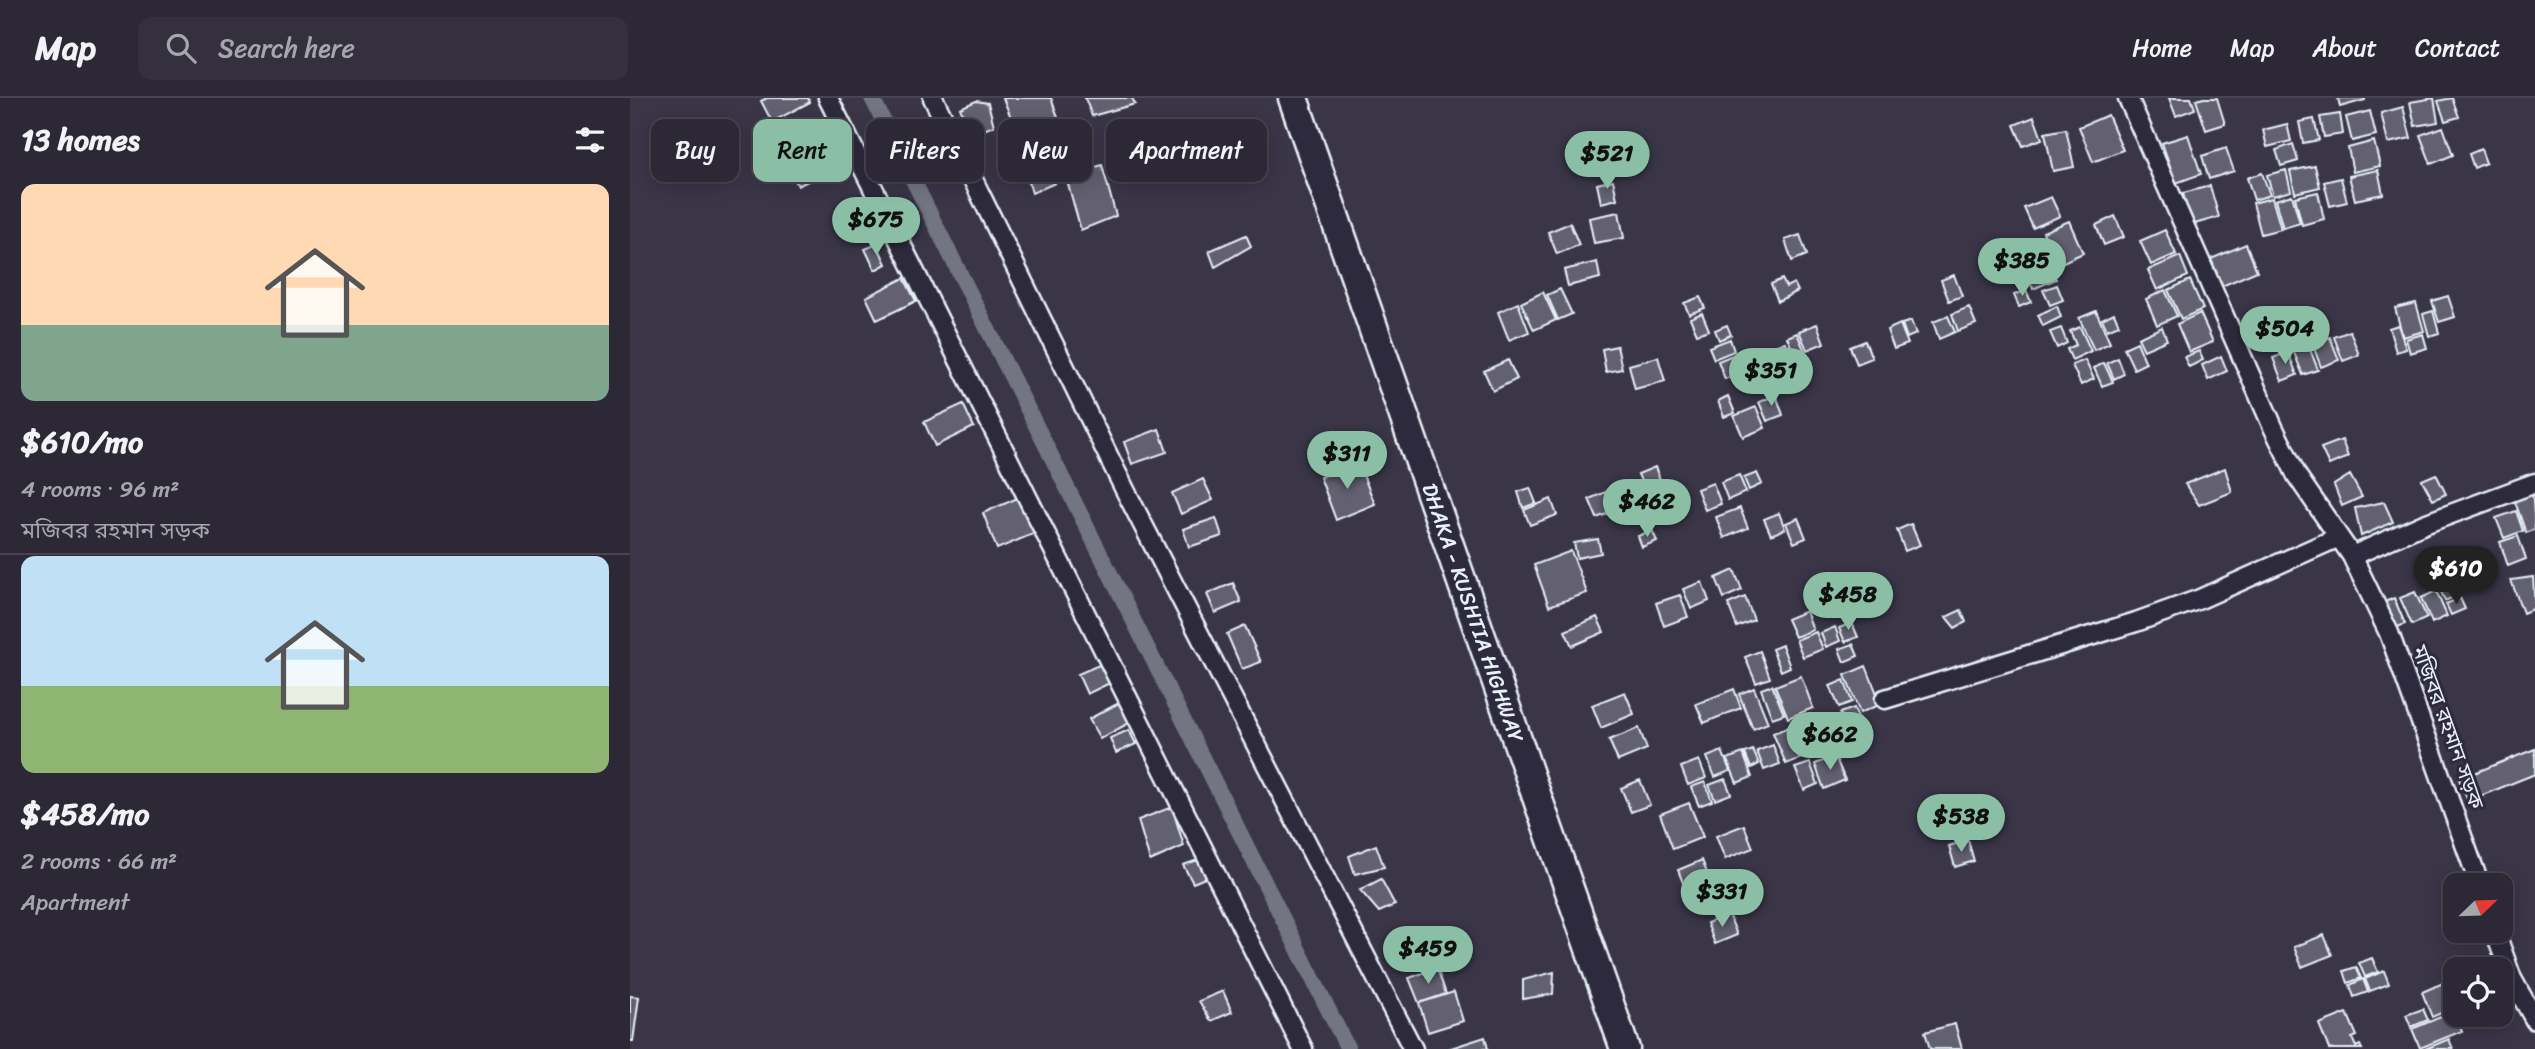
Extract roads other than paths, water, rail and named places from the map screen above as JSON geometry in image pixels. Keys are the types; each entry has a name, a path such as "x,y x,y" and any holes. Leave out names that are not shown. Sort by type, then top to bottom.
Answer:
{"main road":[{"name":"DHAKA - KUSHTIA HIGHWAY","path":"1293,98 1625,1049"}],"street":[{"path":"828,98 1303,1049"},
{"path":"933,98 1125,490 1413,1049"},
{"name":"মজিবর রহমান সড়ক","path":"2128,98 2273,427 2297,476 2352,556 2407,676 2475,873"},
{"path":"2352,556 2424,524 2535,483"},
{"path":"1885,699 2136,622 2200,599 2339,537"},
{"path":"2499,943 2512,979 2535,1020"}],"waterway":[{"path":"872,98 1348,1049"}]}
